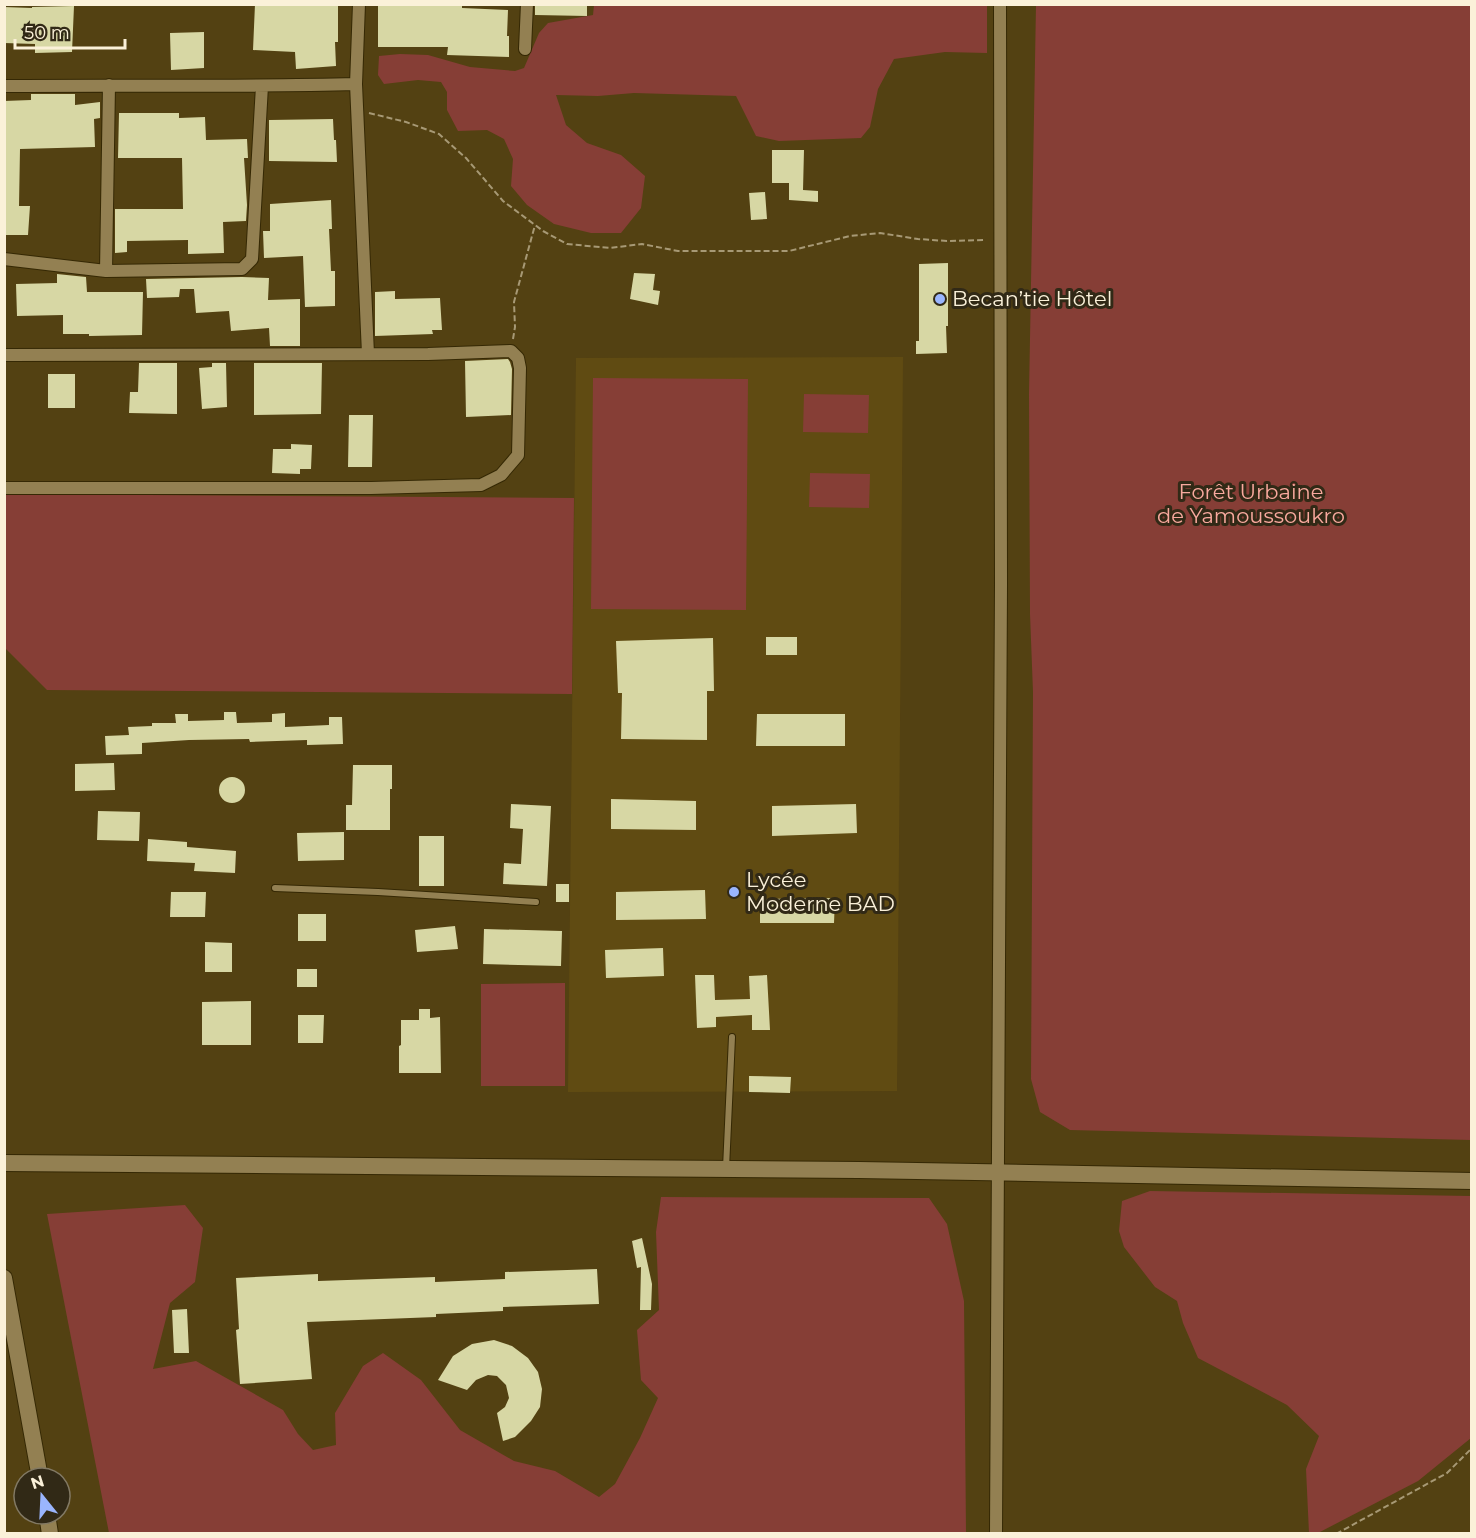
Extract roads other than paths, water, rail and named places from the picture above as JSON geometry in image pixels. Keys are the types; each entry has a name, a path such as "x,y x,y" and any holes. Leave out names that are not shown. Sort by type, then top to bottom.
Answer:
{"street":[{"path":"359,4 356,84 368,354"},
{"path":"525,49 527,4"},
{"path":"996,1533 1001,608 1000,4"},
{"path":"4,86 356,84"},
{"path":"106,271 109,85"},
{"path":"4,259 106,271 242,269 252,259 262,86"},
{"path":"4,355 428,354 511,351 518,358 520,368 518,455 501,476 481,485 371,488 4,488"},
{"path":"4,1162 726,1168 1472,1181"},
{"path":"4,1278 38,1466"}],"lane":[{"path":"275,888 536,902"},
{"path":"726,1168 732,1037"}],"place":[{"name":"Becan’tie Hôtel","path":"940,299"},
{"name":"Lycée Moderne BAD","path":"734,892"}],"park label":[{"name":"Forêt Urbaine de Yamoussoukro","path":"1251,504"}]}
